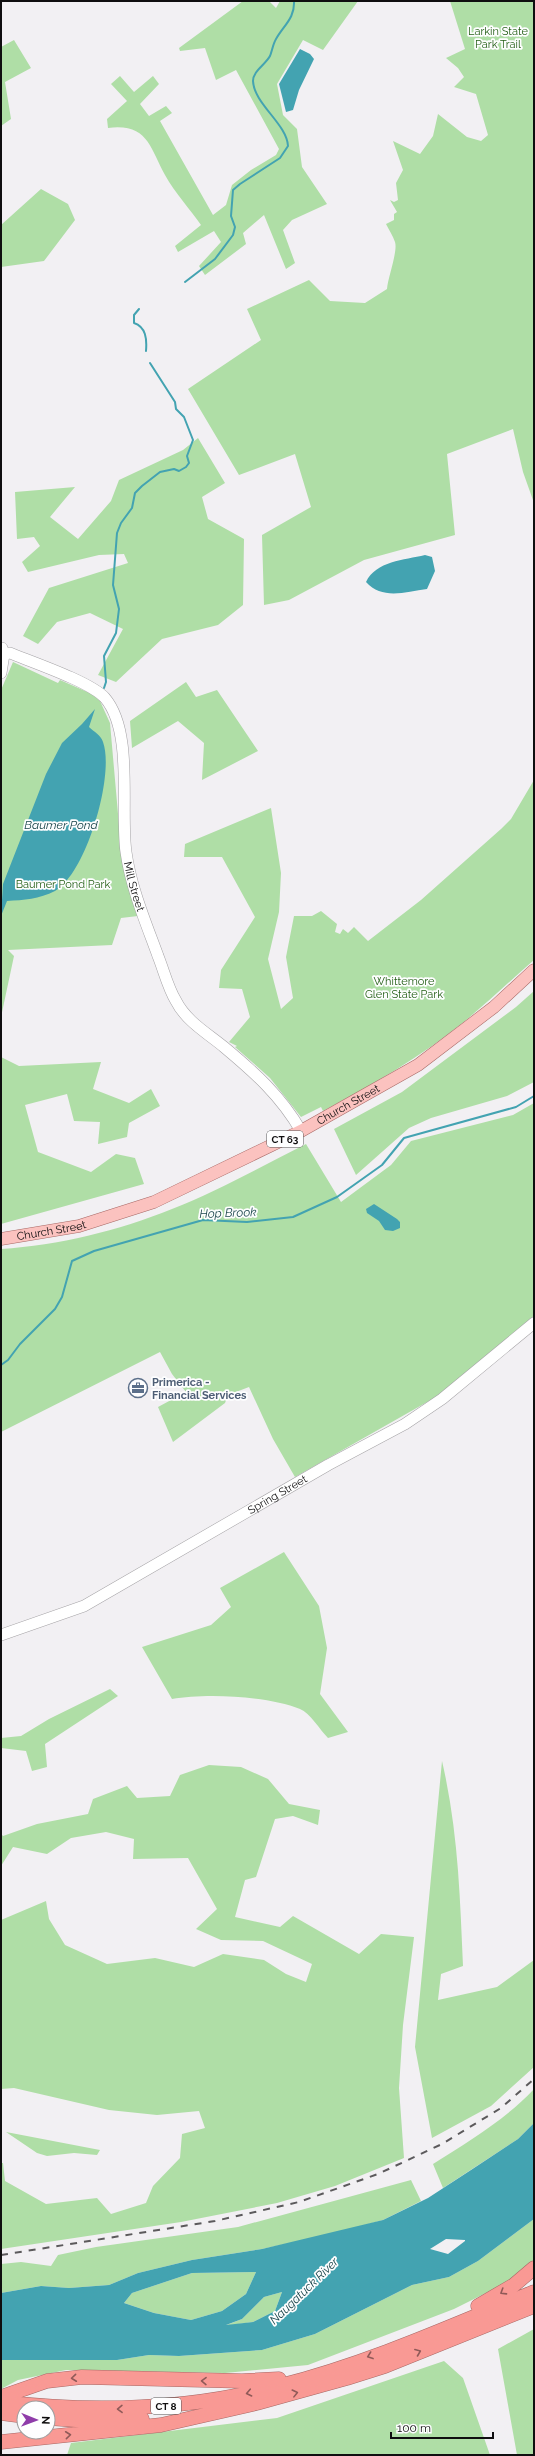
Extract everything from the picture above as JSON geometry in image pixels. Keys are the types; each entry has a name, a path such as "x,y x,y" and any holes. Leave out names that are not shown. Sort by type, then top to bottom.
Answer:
{"highway":[{"path":"406,2343 493,2298 534,2268"},
{"name":"CT 8","path":"1,2402 74,2409 175,2406 280,2386 406,2343 534,2292"},
{"name":"CT 8","path":"56,2419 90,2421 155,2418 257,2403 385,2366 534,2306"},
{"path":"1,2397 47,2381 82,2377 242,2381 287,2379 327,2371"},
{"path":"1,2442 161,2425 257,2403"},
{"path":"1,2413 16,2415"}],"main road":[{"name":"Church Street","path":"1,1239 79,1226 154,1202 301,1131 418,1065 494,1006 534,970"}],"street":[{"path":"1,673 3,650"},
{"name":"Mill Street","path":"3,650 71,679 103,696 108,702 116,720 122,748 123,825 128,862 137,897 170,989 185,1014 266,1083 282,1101 301,1131"},
{"name":"Spring Street","path":"1,1635 84,1606 328,1465 405,1424 442,1399 534,1323"}],"green space":[{"path":"243,1 269,1 276,8 280,1 358,1 323,50 303,40 277,84 283,115 297,129 302,167 327,204 292,220 283,230 295,263 286,269 264,215 243,233 246,244 205,275 199,266 221,242 214,231 178,252 175,246 201,225 169,182 146,140 132,129 121,127 108,128 107,119 127,101 111,84 120,76 134,92 153,76 159,84 140,104 149,116 166,106 172,113 160,121 213,215 226,205 232,185 251,170 276,155 279,149 236,70 216,80 205,48 180,51 179,48"},
{"name":"Larkin State Park Trail","path":"450,1 534,1 534,503 523,472 513,429 447,454 455,535 364,560 289,600 264,605 262,535 311,507 295,454 239,475 188,389 261,340 247,309 309,280 330,301 365,303 387,289 396,246 386,224 394,220 394,214 397,212 390,200 394,202 398,200 396,183 403,170 393,141 420,154 433,136 438,114 467,137 481,141 488,135 476,94 454,87 464,77 458,68 446,58 465,49"},
{"path":"14,40 31,68 5,82 11,119 1,126 1,47"},
{"path":"41,189 68,204 75,220 44,261 1,267 1,225"},
{"path":"198,438 225,483 202,497 208,519 244,539 243,605 218,625 162,639 116,682 98,675 123,629 90,613 57,622 38,644 23,636 49,588 128,563 124,554 99,555 28,572 22,562 40,546 34,537 17,539 15,492 75,487 50,517 78,539 111,501 119,480 183,450"},
{"name":"Baumer Pond Park","path":"13,662 58,683 60,680 92,694 100,701 110,723 122,859 138,916 121,918 112,945 8,950 14,956 1,1017 1,690"},
{"path":"186,682 196,697 217,690 258,751 202,780 204,743 178,721 132,748 130,721"},
{"name":"Whittemore Glen State Park","path":"534,780 534,960 483,1006 432,1046 360,1091 323,1111 321,1107 301,1117 270,1078 235,1047 237,1046 229,1042 250,1017 242,989 219,988 221,970 255,917 222,857 184,857 185,844 271,808 281,873 279,912 268,959 281,1009 293,998 286,957 294,916 312,916 321,911 337,924 335,932 340,934 343,929 348,933 354,927 368,941 421,900 501,829 511,819"},
{"path":"534,991 534,1082 507,1096 431,1118 409,1128 356,1175 334,1129 402,1092 516,1007"},
{"path":"1,1057 19,1066 101,1062 93,1089 129,1103 151,1089 160,1106 129,1123 127,1137 98,1144 100,1122 74,1121 67,1094 25,1105 38,1152 91,1172 116,1154 135,1158 144,1184 1,1224"},
{"path":"534,1103 534,1316 436,1397 295,1477 273,1439 249,1387 228,1395 225,1403 173,1442 158,1407 186,1392 172,1374 160,1352 1,1432 1,1249 45,1244 88,1236 152,1217 189,1202 240,1178 306,1144 341,1202 391,1165 411,1141 513,1115"},
{"path":"284,1552 319,1606 327,1648 320,1694 348,1732 328,1738 304,1711 271,1701 219,1696 172,1699 142,1647 211,1625 231,1607 220,1588"},
{"path":"110,1689 118,1696 45,1744 47,1767 32,1771 26,1751 1,1748 1,1738 21,1736 49,1719"},
{"path":"442,1761 452,1812 455,1837 463,1966 441,1974 438,2000 497,1987 534,1960 534,2067 491,2106 432,2138 415,2047"},
{"path":"209,1765 241,1767 268,1779 289,1804 320,1810 318,1825 293,1816 275,1819 256,1877 245,1880 235,1917 280,1927 293,1916 359,1954 381,1934 414,1937 403,2025 399,2088 404,2158 335,2186 277,2203 181,2222 1,2249 1,2163 3,2163 5,2181 46,2204 97,2198 111,2214 146,2203 153,2186 180,2158 182,2134 205,2128 199,2111 157,2115 109,2110 14,2088 1,2089 1,1920 46,1901 49,1919 65,1945 107,1964 155,1958 194,1967 223,1954 264,1960 286,1974 306,1982 312,1964 263,1941 221,1940 196,1929 217,1909 188,1858 133,1859 134,1839 106,1832 71,1838 47,1854 13,1847 1,1866 1,1834 3,1836 37,1824 88,1814 93,1799 127,1786 137,1798 170,1796 180,1775"},
{"path":"534,2089 534,2123 518,2139 443,2188 433,2164 499,2120 511,2111"},
{"path":"6,2132 100,2150 97,2155 74,2153 47,2156 37,2153"},
{"path":"411,2180 421,2201 383,2220 332,2234 262,2249 192,2260 138,2273 109,2285 69,2288 41,2286 1,2293 1,2264 21,2262 51,2266 58,2255 96,2247 238,2227"},
{"path":"534,2219 534,2260 512,2280 454,2309 308,2365 225,2373 66,2370 18,2380 1,2389 1,2360 117,2360 149,2355 179,2356 262,2350 315,2334 412,2285 449,2277 478,2261"},
{"path":"256,2272 246,2294 222,2311 191,2320 154,2313 124,2303 132,2293 192,2273"},
{"path":"282,2292 275,2311 253,2322 224,2326 242,2319 264,2297"},
{"path":"534,2329 534,2455 517,2455 498,2349"},
{"path":"444,2361 463,2378 490,2455 67,2455 71,2443 277,2418"}],"water":[{"path":"300,49 310,54 314,59 299,90 293,110 286,112 279,84"},
{"path":"425,555 432,557 435,571 427,589 402,593 387,593 372,588 366,582 376,570 391,562"},
{"name":"Baumer Pond","path":"95,709 89,727 99,735 103,742 106,757 105,777 95,822 87,845 77,865 66,881 55,891 25,900 7,901 1,916 3,884 46,774 62,743"},
{"path":"374,1204 397,1219 400,1222 400,1228 393,1231 385,1230 379,1221 367,1213 366,1209"},
{"name":"Naugatuck River","path":"534,2123 534,2219 478,2261 449,2277 412,2285 315,2334 262,2350 179,2356 149,2355 117,2360 1,2360 1,2293 41,2286 69,2288 109,2285 138,2273 192,2260 262,2249 383,2220 428,2198 518,2139","holes":["446,2239 465,2240 465,2241 448,2254 430,2249","256,2272 246,2294 222,2311 191,2320 154,2313 124,2303 132,2293 192,2273","282,2292 275,2311 253,2322 226,2325 242,2319 264,2297"]}],"waterway":[{"path":"185,282 215,259 233,235 235,227 231,216 233,190 280,158 288,146 282,130 259,98 253,81 255,74 270,56 276,39 291,17 294,1"},
{"path":"139,309 134,315 134,323 141,327 145,334 146,351"},
{"path":"104,688 106,682 104,656 116,633 119,609 113,585 117,533 121,523 132,508 135,493 142,486 160,472 174,469 179,471 186,467 189,463 187,456 193,440 184,417 176,409 175,402 150,363"},
{"name":"Hop Brook","path":"1,1365 8,1360 20,1344 55,1309 62,1297 72,1261 94,1251 203,1220 247,1222 293,1217 337,1197 382,1165 404,1138 516,1107 534,1096"}],"railway":[{"path":"1,2255 215,2221 299,2202 378,2174 442,2144 501,2108 534,2079"}],"place":[{"name":"Primerica - Financial Services","path":"138,1388"}]}
